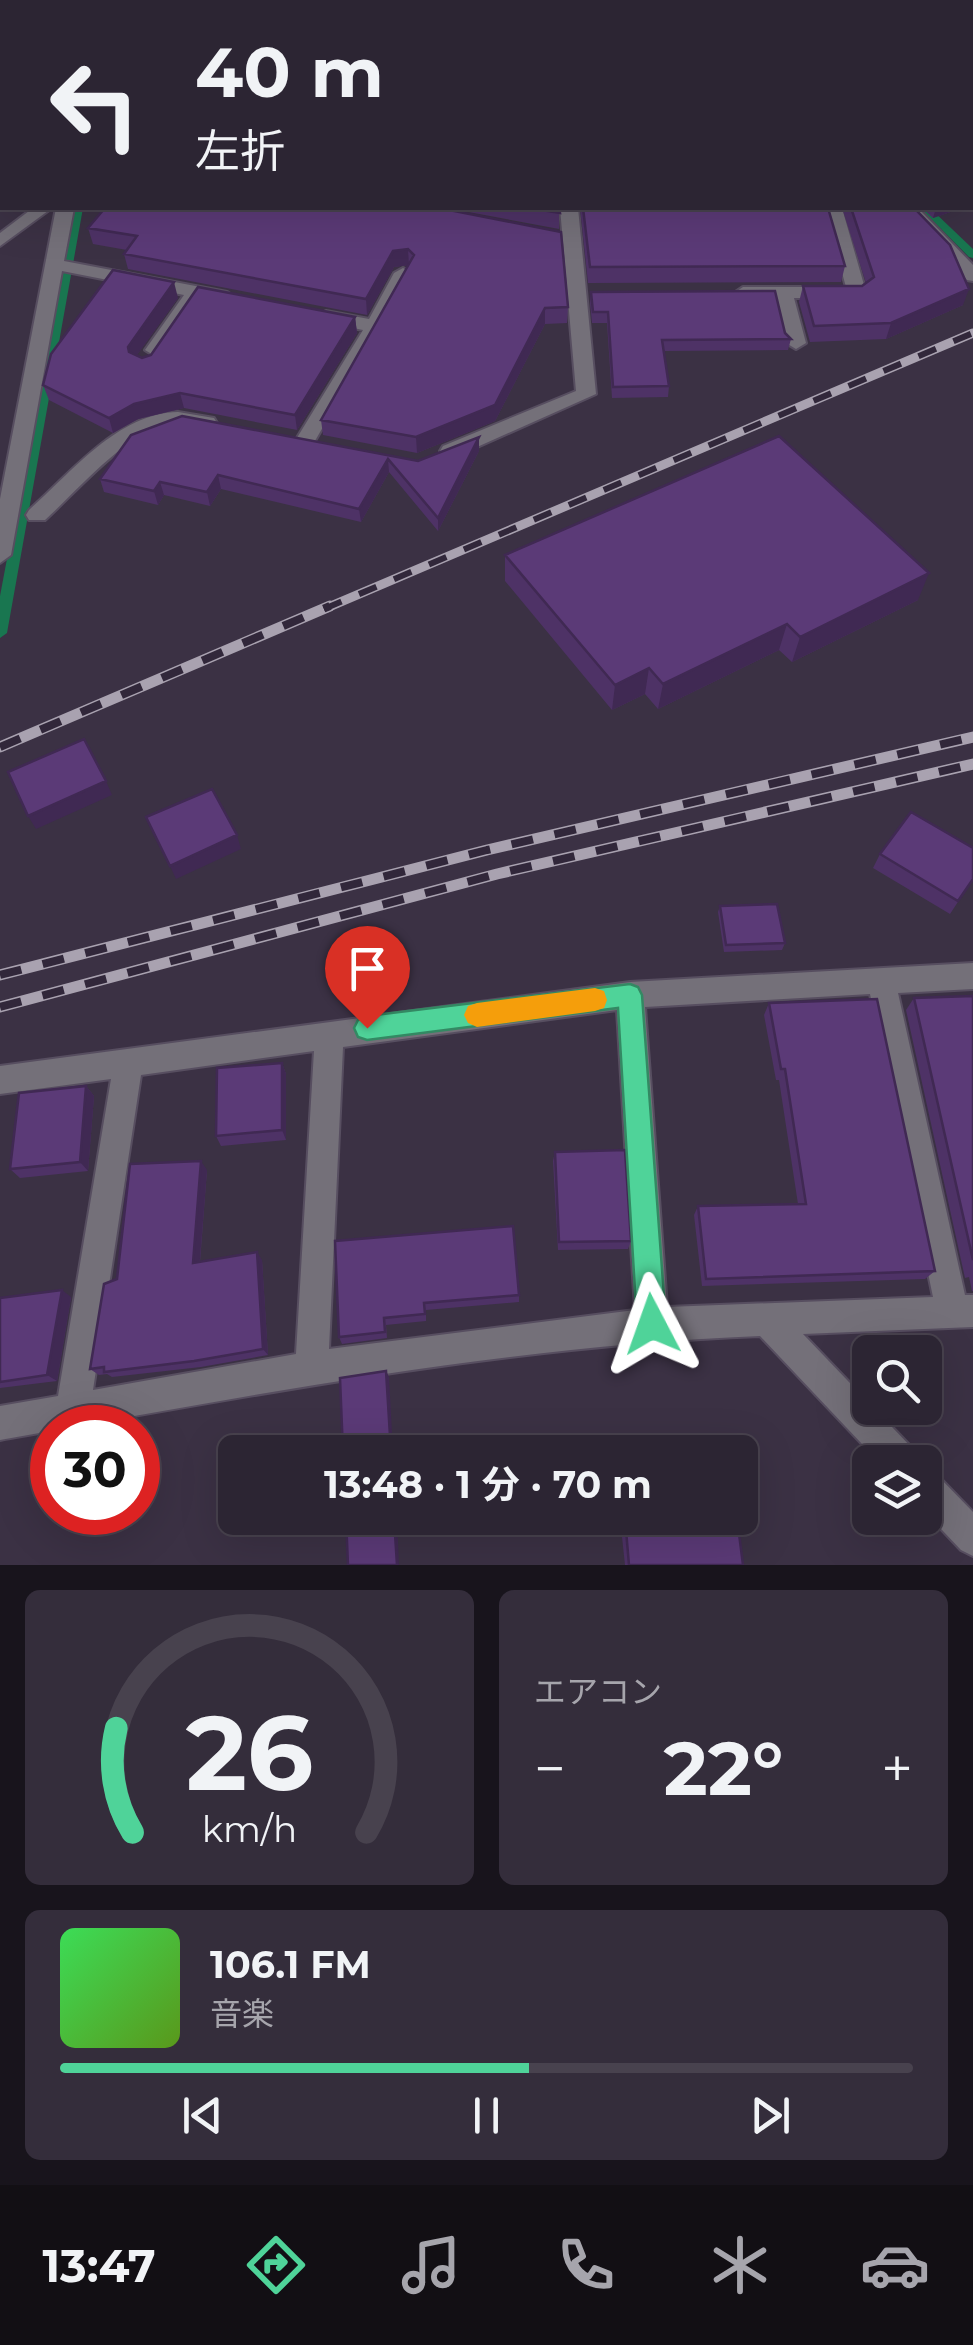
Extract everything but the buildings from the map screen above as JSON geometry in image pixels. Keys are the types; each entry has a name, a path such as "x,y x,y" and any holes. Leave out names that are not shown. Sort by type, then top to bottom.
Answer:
{"street":[{"path":"0,241 40,210"},
{"path":"0,555 63,266 65,210"},
{"path":"436,458 586,394 587,293 561,239 568,210"},
{"path":"728,293 857,292 834,210"},
{"path":"911,210 973,276"},
{"path":"63,266 249,302"},
{"path":"306,441 403,273"},
{"path":"145,364 194,292"},
{"path":"784,294 796,342"},
{"path":"303,312 375,326"},
{"path":"38,514 134,432 159,420 184,418 236,428"},
{"path":"0,1080 630,995 973,976"},
{"path":"96,1405 312,1368 652,1324 962,1311 880,979"},
{"path":"630,995 652,1324"},
{"path":"312,1368 329,1033"},
{"path":"74,1405 129,1060"},
{"path":"765,1318 886,1445"},
{"path":"0,1423 30,1417"},
{"path":"942,1505 973,1538"}],"waterway":[{"path":"0,633 78,210"},
{"path":"927,210 973,255"}],"railway":[{"path":"324,609 973,333"},
{"path":"0,747 330,606"},
{"path":"0,975 487,850 973,737"},
{"path":"0,1007 497,874 973,764"}],"slow traffic":[{"path":"477,1015 595,1000"}],"route":[{"path":"367,1028 630,995 652,1324"}]}
